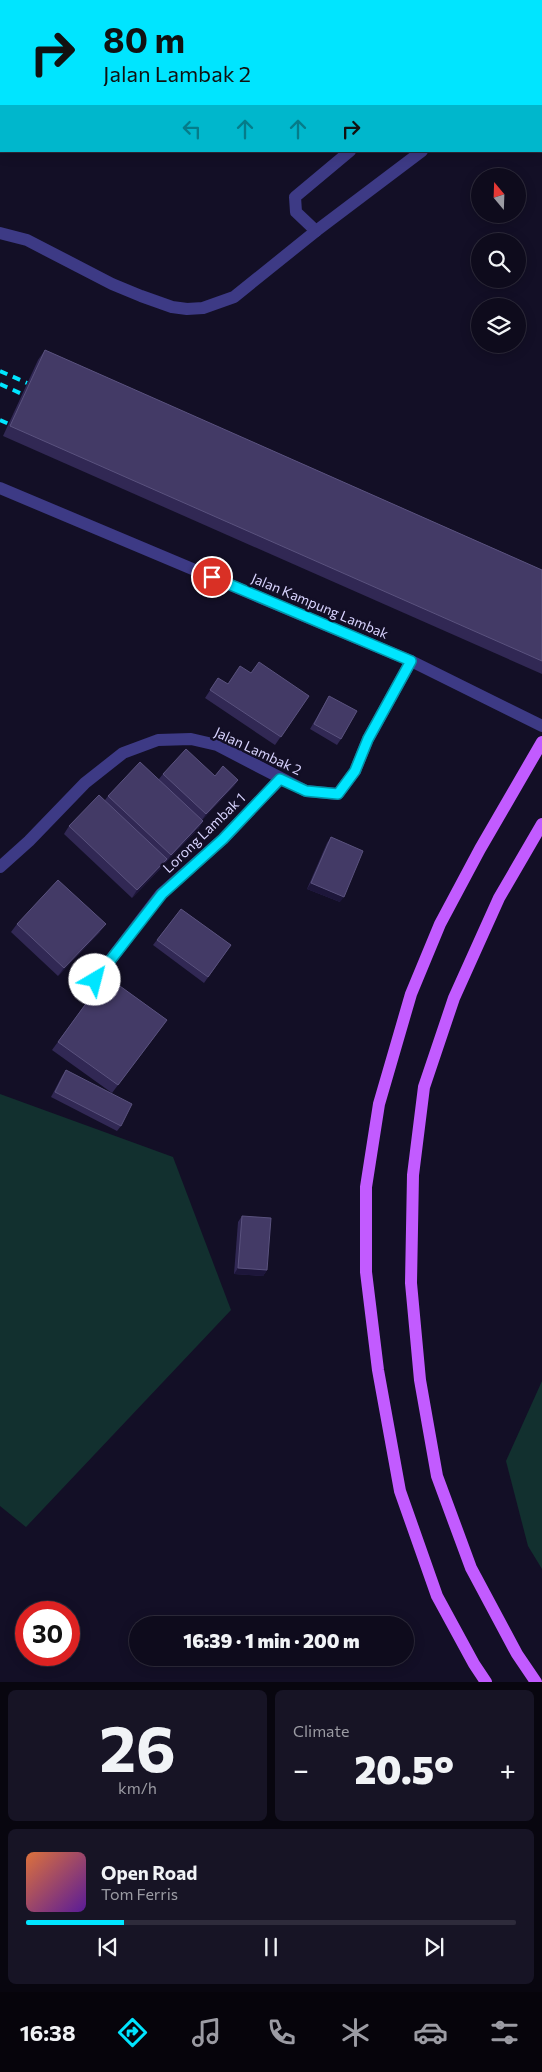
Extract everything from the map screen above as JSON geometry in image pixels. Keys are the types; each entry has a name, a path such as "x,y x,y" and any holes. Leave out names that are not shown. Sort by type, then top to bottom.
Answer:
{"main road":[{"path":"486,1682 474,1664 437,1596 400,1491 378,1370 366,1272 366,1187 379,1104 411,994 440,924 480,849 542,742"},
{"path":"536,1682 517,1654 471,1568 437,1476 420,1380 411,1283 413,1175 424,1087 454,998 462,980 499,898 542,824"}],"street":[{"path":"316,231 296,212 294,197 349,152"},
{"path":"0,233 27,240 112,284 141,296 172,307 187,309 203,308 234,297 316,231 421,152"},
{"name":"Jalan Kampung Lambak","path":"0,488 411,661 542,726"},
{"name":"Jalan Lambak 2","path":"0,867 29,841 85,782 123,753 158,740 191,739 217,745 306,791 338,794 355,771 368,739 411,661"},
{"name":"Lorong Lambak 1","path":"95,980 162,894 223,839 280,779"}],"green space":[{"path":"0,1094 173,1157 231,1310 26,1527 0,1506"},
{"path":"542,1381 542,1569 528,1546 506,1461"}],"building":[{"path":"45,350 542,570 542,661 10,426"},
{"path":"259,662 309,696 281,737 210,690 218,678 228,684 240,666 251,673"},
{"path":"329,696 357,711 341,739 314,724"},
{"path":"186,749 215,776 223,766 238,780 206,814 163,774"},
{"path":"140,762 203,821 171,855 108,796"},
{"path":"99,795 167,859 137,890 69,826"},
{"path":"331,837 363,851 344,897 311,883"},
{"path":"58,880 106,924 64,968 17,924"},
{"path":"181,909 231,945 208,977 157,940"},
{"path":"106,976 167,1020 118,1085 58,1042"},
{"path":"66,1070 132,1104 121,1126 55,1092"},
{"path":"242,1216 271,1218 267,1270 238,1268"}],"railway":[{"path":"0,371 27,383"},
{"path":"0,384 22,394"},
{"path":"0,420 9,424"}],"route":[{"path":"95,980 162,894 223,839 280,779 306,791 338,794 355,771 368,739 411,661 212,577"}]}
